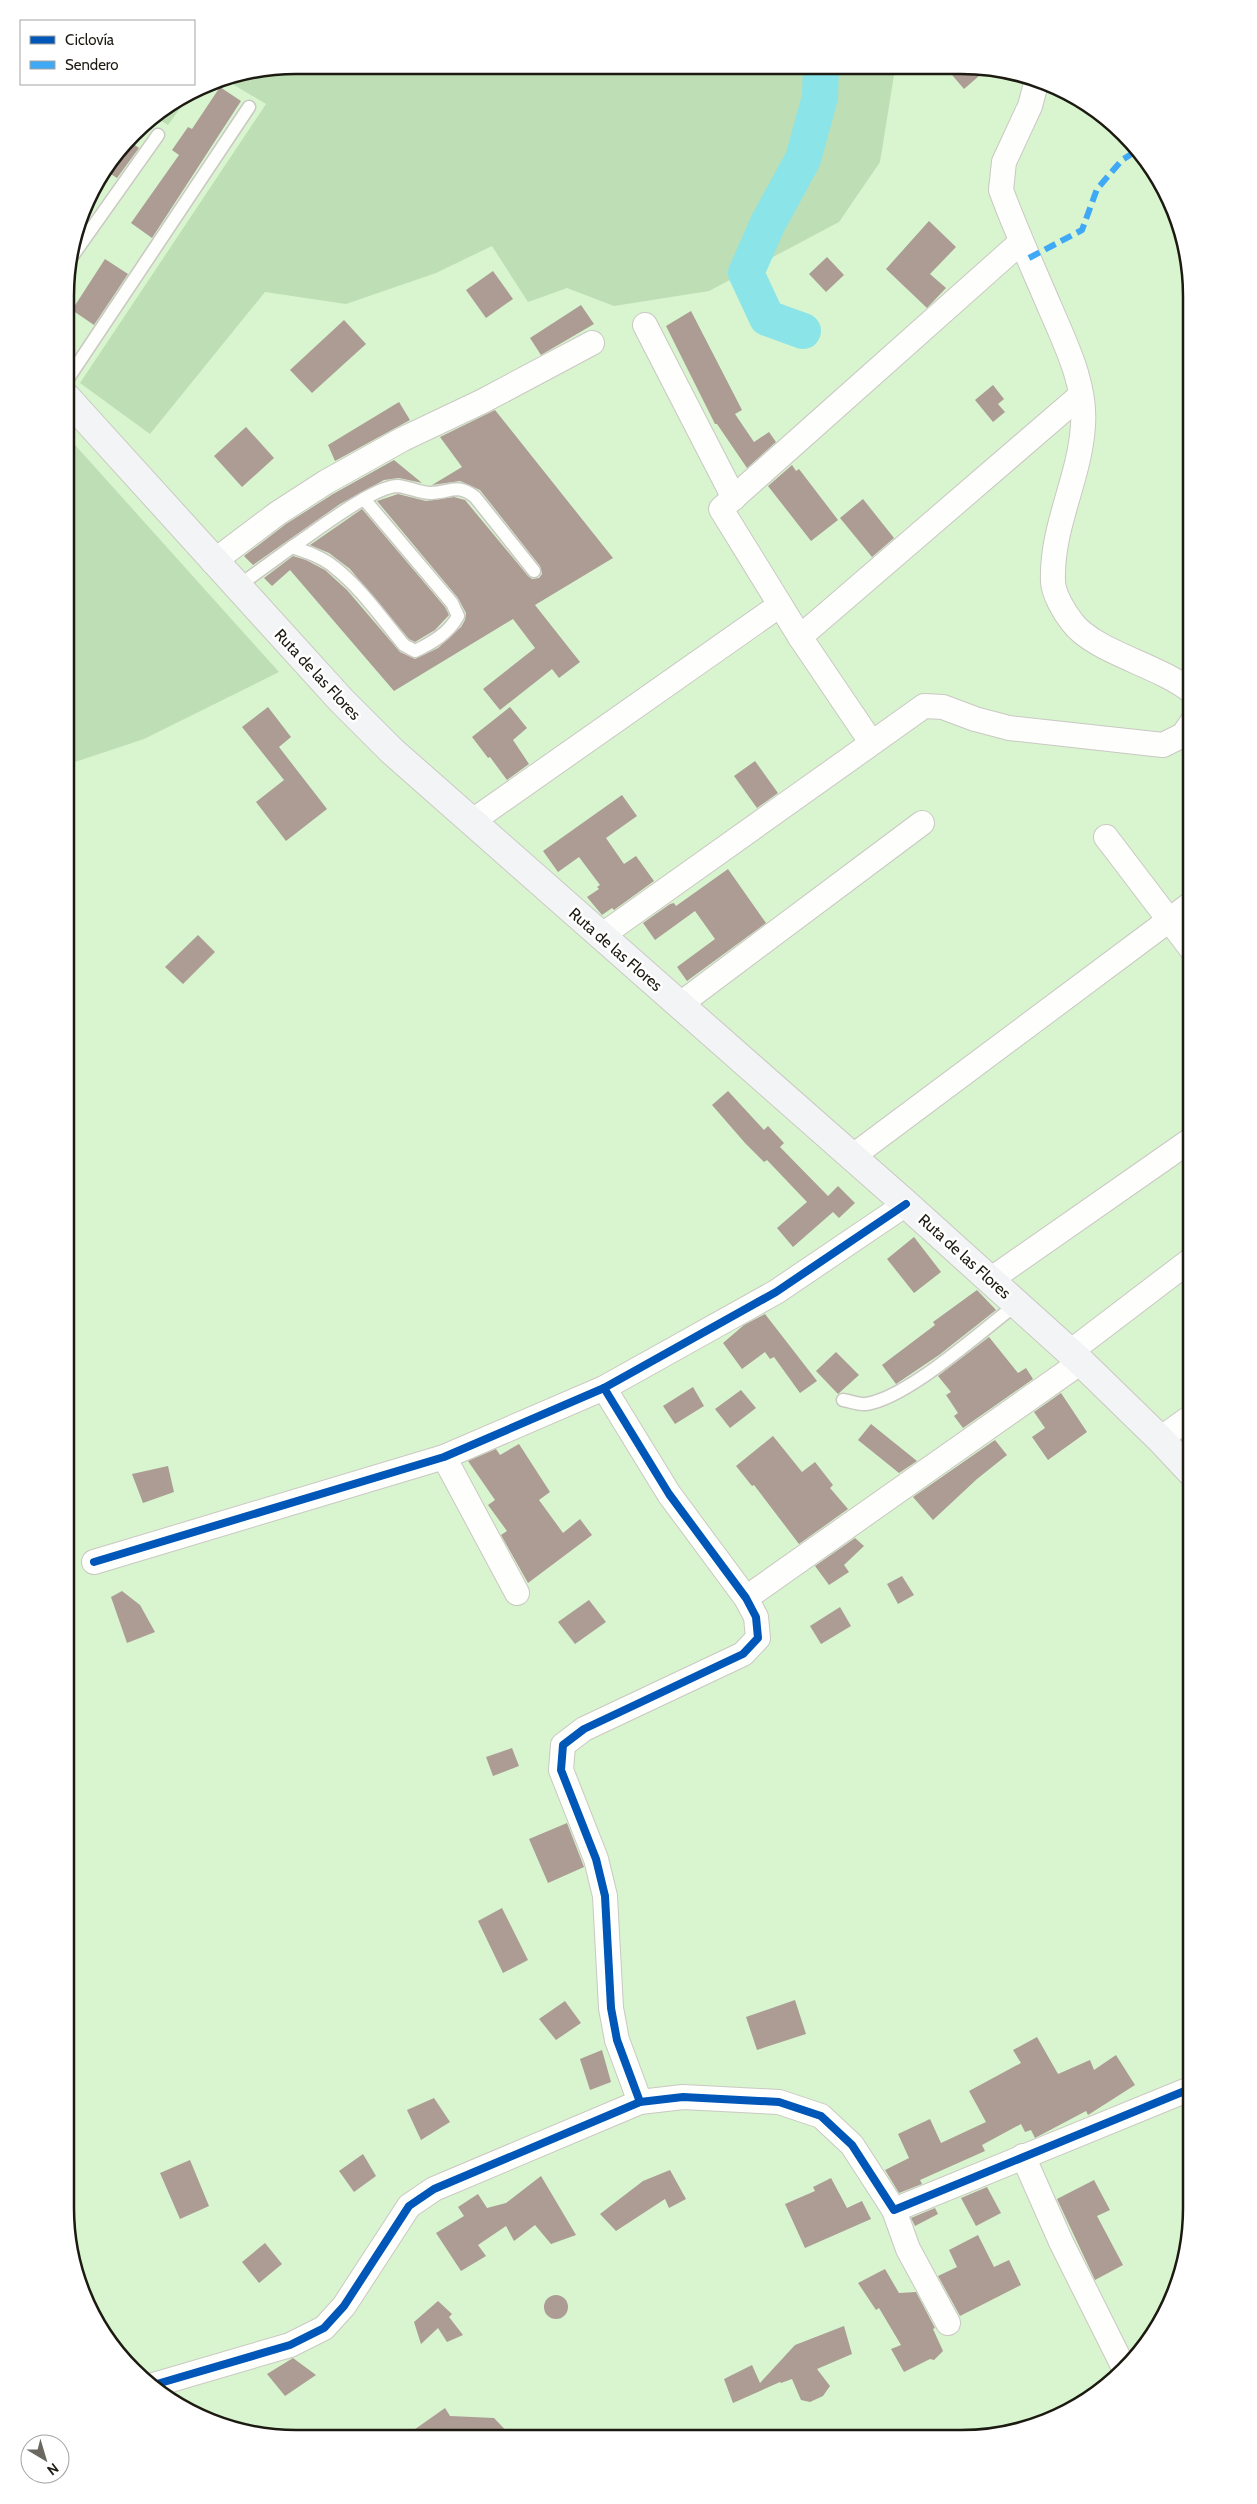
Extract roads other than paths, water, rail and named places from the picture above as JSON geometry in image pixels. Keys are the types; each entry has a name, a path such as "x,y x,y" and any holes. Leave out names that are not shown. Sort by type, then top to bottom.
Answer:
{"main road":[{"name":"Ruta de las Flores","path":"74,406 213,562 341,700 392,751 853,1156 1076,1357 1183,1463"}],"street":[{"path":"1035,87 1030,106 1004,162 1002,190 1021,242 1071,356 1081,395 1084,423 1080,457 1057,538 1052,583 1073,623 1085,633 1098,643 1176,679 1183,685"},
{"path":"871,742 800,637 721,509 1021,242"},
{"path":"645,325 734,498"},
{"path":"213,562 278,513 326,482 402,439 483,401 592,343"},
{"path":"800,637 1081,395"},
{"path":"471,822 780,605"},
{"path":"601,936 924,706 943,707 975,719 1009,728 1163,745 1183,735"},
{"path":"679,1005 922,823"},
{"path":"1106,837 1183,938"},
{"path":"853,1156 1183,910"},
{"path":"990,1280 1183,1145"},
{"path":"94,1562 444,1457 604,1388 776,1292 906,1204"},
{"path":"746,1598 1076,1357 1183,1267"},
{"path":"604,1388 669,1494 746,1598 756,1617 758,1638 743,1654 584,1729 562,1745 561,1770 596,1859 604,1896 611,2008 617,2040 640,2102"},
{"path":"1160,1439 1183,1422"},
{"path":"444,1457 517,1593"},
{"path":"894,2210 1183,2092"},
{"path":"160,2383 290,2345 324,2328 344,2306 409,2206 434,2189 640,2102 683,2098 779,2102 821,2116 852,2145 894,2210 908,2249 948,2323"},
{"path":"1023,2156 1062,2242 1121,2362"}],"lane":[{"path":"74,370 249,107"},
{"path":"79,246 158,135"},
{"path":"237,587 292,546 364,499 384,489 398,486 421,493 453,488 466,490 474,497 534,571"},
{"path":"292,546 318,556 334,566 347,578 404,645 415,652 428,645 452,628 458,616 452,603 364,499"},
{"path":"843,1400 865,1405 893,1395 930,1372 1016,1304"}],"waterway":[{"path":"803,331 767,318 746,273 768,223 803,159 820,97 821,74"}]}
